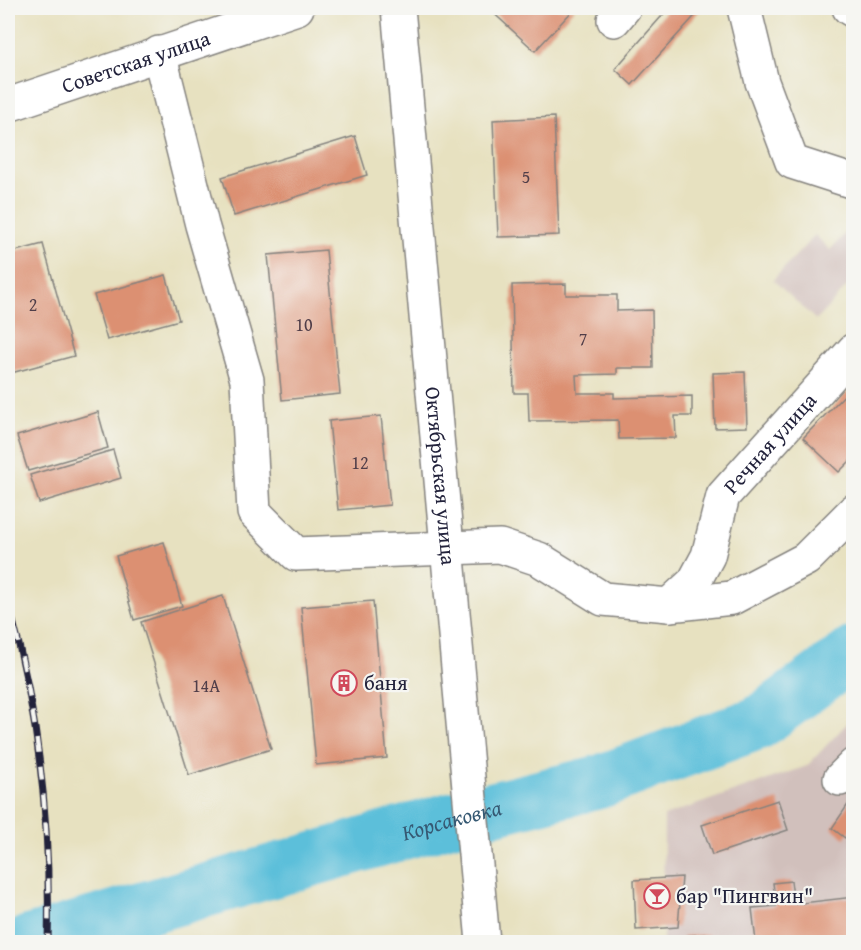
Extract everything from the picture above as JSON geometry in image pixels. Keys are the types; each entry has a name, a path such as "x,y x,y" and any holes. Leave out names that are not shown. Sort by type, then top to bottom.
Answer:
{"main road":[{"name":"Советская улица","path":"8,105 297,8"},
{"name":"Октябрьская улица","path":"398,8 483,942"},
{"path":"744,8 762,82 792,162 854,182"},
{"path":"849,8 854,11"},
{"path":"159,53 202,225 247,380 254,512 296,554 500,546 539,559 603,599 669,604 732,598 806,559 854,511"},
{"name":"Речная улица","path":"669,604 694,582 708,556 723,496 854,350"}],"shaded area":[{"path":"853,225 853,280 816,320 773,280 815,235 830,250"},
{"path":"853,717 853,942 663,942 664,816 807,766"}],"building":[{"path":"488,8 575,8 535,51"},
{"path":"669,8 702,8 632,85 615,69"},
{"path":"554,117 559,235 498,237 493,120"},
{"path":"355,136 367,175 234,216 222,177"},
{"path":"43,244 74,356 11,373 8,359 8,253"},
{"path":"326,250 340,394 282,400 268,255"},
{"path":"166,275 179,320 107,340 94,295"},
{"path":"566,284 566,295 617,295 617,311 652,310 653,368 617,368 617,374 576,375 577,393 614,393 614,398 692,396 692,416 675,416 676,438 619,439 618,420 529,421 528,393 514,393 512,285"},
{"path":"745,372 747,427 715,428 713,373"},
{"path":"854,385 854,457 839,472 803,438"},
{"path":"98,412 108,448 28,471 17,436"},
{"path":"381,416 390,505 338,510 329,421"},
{"path":"113,450 121,478 39,503 30,475"},
{"path":"164,542 182,606 134,620 116,556"},
{"path":"223,596 271,749 189,775 141,622"},
{"name":"баня","path":"373,601 387,758 316,765 301,607"},
{"path":"778,800 788,830 712,855 702,825"},
{"path":"851,800 854,826 845,838 832,828"},
{"name":"бар \"Пингвин\"","path":"682,877 678,927 636,930 634,880"},
{"path":"791,881 794,904 854,897 854,942 756,942 752,908 776,906 773,883"},
{"path":"708,934 709,942 684,942 683,936"}],"waterway":[{"name":"Корсаковка","path":"29,942 451,819 599,782 758,723 854,653"}],"railway":[{"path":"8,602 28,686 41,770 47,856 48,942"}],"place":[{"name":"баня","path":"344,683"},
{"name":"бар \"Пингвин\"","path":"657,896"}]}
